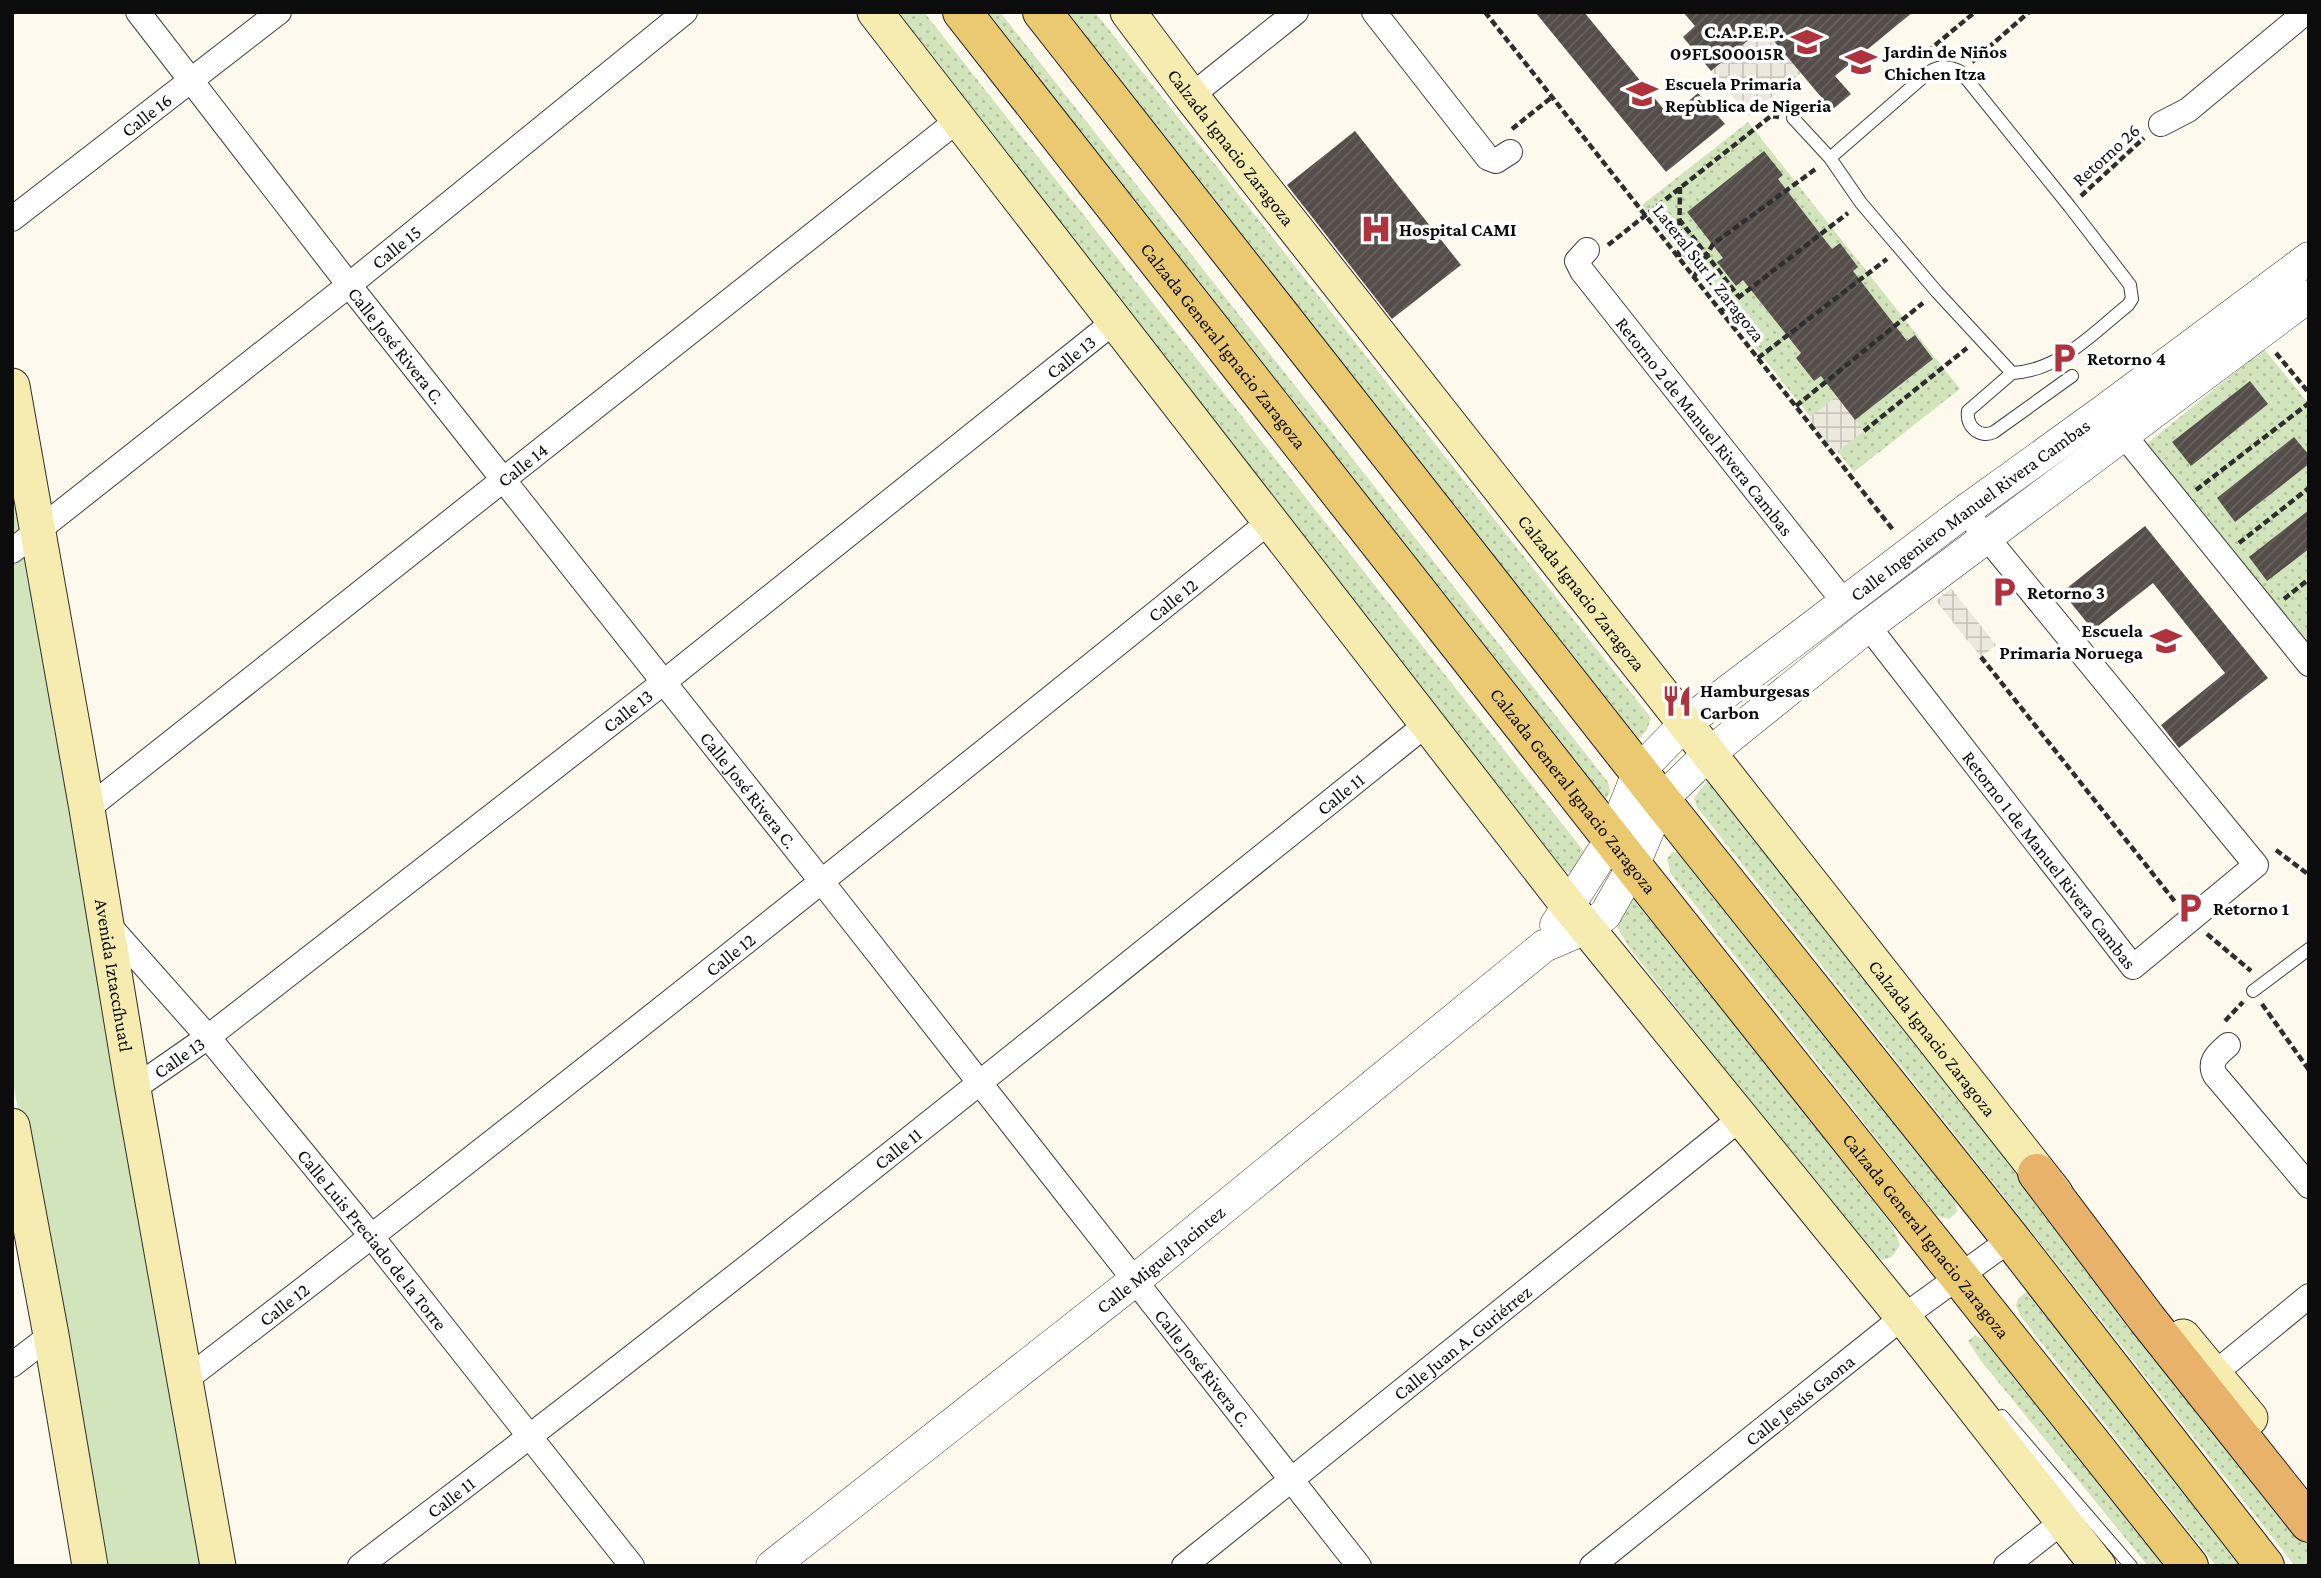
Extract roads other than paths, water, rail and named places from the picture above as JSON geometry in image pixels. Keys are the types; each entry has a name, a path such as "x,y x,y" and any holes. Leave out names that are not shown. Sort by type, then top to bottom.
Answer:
{"highway":[{"path":"2037,1174 2147,1319 2309,1523"}],"main road":[{"path":"875,12 1577,916 1903,1317 2098,1566"},
{"name":"Calzada General Ignacio Zaragoza","path":"962,12 1622,852 2189,1566"},
{"path":"1041,12 1650,786 2011,1239 2265,1566"},
{"name":"Calzada Ignacio Zaragoza","path":"1128,12 1191,96 1710,753 2037,1174"},
{"name":"Avenida Iztaccíhuatl","path":"12,386 25,540 87,809 133,1089 218,1566"},
{"path":"12,1126 51,1335 88,1565"},
{"path":"2037,1174 2215,1373 2309,1494"}],"street":[{"name":"Calle José Rivera C.","path":"138,12 349,285 1359,1566"},
{"name":"Calle 16","path":"12,219 279,12"},
{"name":"Calle 15","path":"25,540 349,285 685,12"},
{"path":"1191,96 1296,12"},
{"path":"1374,12 1489,158 1496,161 1510,152"},
{"path":"2161,124 2188,110 2306,12"},
{"name":"Calle 14","path":"87,809 958,120"},
{"name":"Retorno 2 de Manuel Rivera Cambas","path":"1587,250 1577,261 1582,271 1844,602"},
{"name":"Calle Ingeniero Manuel Rivera Cambas","path":"1650,786 1686,723 1965,511 2309,258"},
{"name":"Calle Ingeniero Manuel Rivera Cambas","path":"1650,786 1710,753 1868,626 2309,296"},
{"path":"2241,308 2260,333"},
{"name":"Calle 13","path":"133,1089 208,1037 664,682 1115,321"},
{"path":"2123,434 2309,664"},
{"path":"1965,511 1986,538"},
{"name":"Calle 12","path":"184,1381 372,1237 822,883 1270,521"},
{"name":"Retorno 1 de Manuel Rivera Cambas","path":"1868,626 2133,967 2256,865 1986,538"},
{"name":"Calle 11","path":"360,1566 530,1437 979,1084 1428,723"},
{"name":"Calle Miguel Jacintez","path":"772,1566 1134,1281 1544,946 1577,916 1622,852 1650,786"},
{"name":"Calle Luis Preciado de la Torre","path":"105,921 208,1037 372,1237 632,1566"},
{"path":"2228,1045 2213,1061 2212,1069 2215,1075 2309,1186"},
{"name":"Calle Juan A. Guriérrez","path":"1184,1566 1741,1118"},
{"name":"Calle Jesús Gaona","path":"1592,1566 1903,1317 2011,1239"},
{"path":"2215,1373 2309,1296"},
{"path":"12,1364 51,1335"},
{"path":"2006,1566 2062,1522"}],"lane":[{"path":"1830,158 1930,72 1944,67 1961,72 2070,207 2133,292 2128,305 2058,360 2031,372 2012,373 1968,411 1970,425 1980,434 1994,432 2072,376"},
{"path":"1793,118 1830,158 1861,203 1902,247 1937,292 2012,373"},
{"path":"2253,991 2309,949"},
{"path":"1903,1317 1961,1368"},
{"path":"1997,1410 2131,1566"}],"place":[{"name":"C.A.P.E.P. 09FLS00015R","path":"1807,42"},
{"name":"Jardin de Niños Chichen Itza","path":"1861,62"},
{"name":"Escuela Primaria Repùblica de Nigeria","path":"1642,94"},
{"name":"Hospital CAMI","path":"1376,229"},
{"name":"Retorno 4","path":"2064,358"},
{"name":"Retorno 3","path":"2004,592"},
{"name":"Escuela Primaria Noruega","path":"2166,641"},
{"name":"Hamburgesas Carbon","path":"1677,701"},
{"name":"Retorno 1","path":"2190,908"}]}
